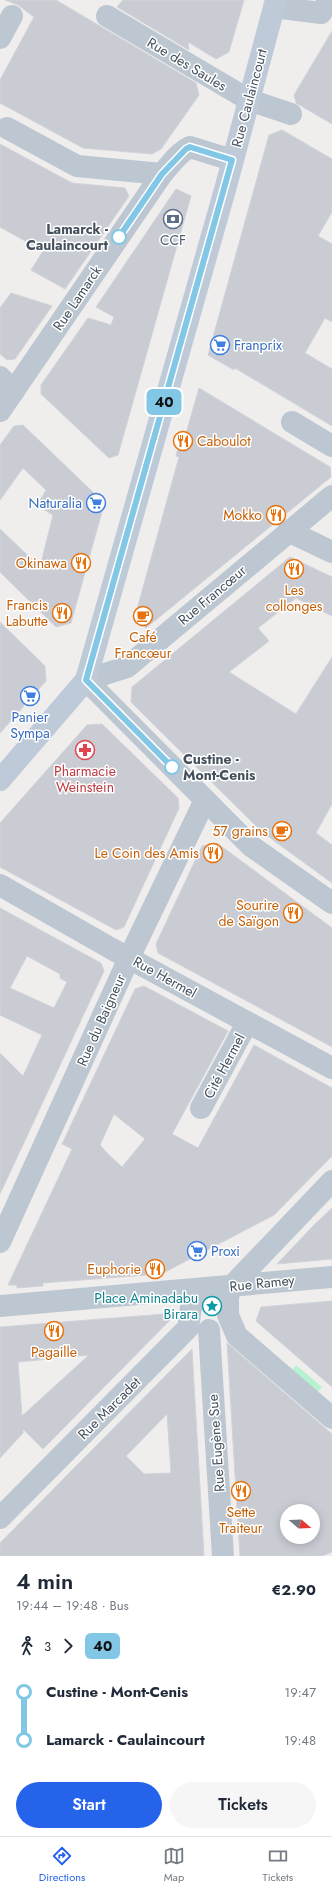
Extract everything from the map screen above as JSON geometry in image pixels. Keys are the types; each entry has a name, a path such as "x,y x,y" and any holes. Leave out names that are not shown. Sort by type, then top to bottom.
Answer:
{"street":[{"path":"275,3 322,13 329,0"},
{"name":"Rue Caulaincourt","path":"86,680 275,3"},
{"path":"0,38 12,16"},
{"name":"Rue des Saules","path":"107,16 249,100 291,114"},
{"path":"7,128 77,166 162,174"},
{"name":"Rue Lamarck","path":"0,411 7,384 162,174 186,149 190,147 232,160"},
{"path":"292,422 332,446"},
{"name":"Rue Francœur","path":"86,680 127,667 288,531 332,496"},
{"path":"288,531 332,552"},
{"path":"0,780 86,680 252,846 332,903"},
{"name":"Rue du Baigneur","path":"0,1242 129,958 205,800"},
{"name":"Rue Hermel","path":"0,885 129,958 332,1068"},
{"name":"Cité Hermel","path":"201,1108 247,1023"},
{"path":"332,1181 231,1286 228,1296 228,1315 237,1336 332,1418"},
{"name":"Rue Ramey","path":"0,1306 109,1295 202,1289 332,1277"},
{"path":"202,1289 191,1307 188,1328 209,1330 222,1323 228,1315"},
{"name":"Rue Marcadet","path":"0,1518 188,1328"},
{"name":"Rue Eugène Sue","path":"209,1330 223,1556"}],"green space":[{"path":"296,1365 322,1387 316,1394 290,1373"}],"building":[{"path":"5,0 56,0 196,83 199,95 161,149 152,154 83,148 0,103 0,80 34,17 18,5"},
{"path":"123,0 244,0 229,52 216,59 188,42 189,50 117,7"},
{"path":"332,31 332,124 296,103 294,95"},
{"path":"282,130 332,159 332,212 318,236 332,244 332,322 325,318 305,353 332,369 332,426 235,368 234,370 208,355 269,135"},
{"path":"0,144 72,183 125,188 129,196 65,289 31,270 43,251 0,227"},
{"path":"176,189 191,196 118,455 109,458 41,394 41,385 88,318 111,325 114,317 96,307"},
{"path":"11,293 52,306 15,359 7,360 0,354 0,308"},
{"path":"199,388 330,467 331,477 146,628 134,620 179,457 176,456 181,436 185,437"},
{"path":"23,425 100,499 103,508 71,623 56,627 0,572 0,529 40,567 53,515 41,508 39,502 46,490 23,468 0,500 0,445 14,426"},
{"path":"290,557 332,577 332,616 296,598 258,628 269,641 229,672 296,714 332,657 332,804 316,833 332,845 332,883 262,832 131,702 132,687"},
{"path":"0,622 45,666 46,681 0,733"},
{"path":"102,724 178,798 179,808 124,927 116,930 0,867 0,823 87,725"},
{"path":"217,843 332,928 332,1047 158,953 156,944 202,846"},
{"path":"0,908 101,963 104,971 0,1194 0,1053 23,1076 42,1035 0,1015","holes":["27,956 60,974 60,978 67,982 54,1008 10,988"]},
{"path":"144,986 228,1031 172,1134 198,1148 254,1045 332,1088 332,1156 274,1215 167,1271 159,1274 43,1283 43,1286 17,1288 17,1285 8,1285 72,1149 62,1144 135,989","holes":["114,1114 145,1139 122,1167 100,1145"]},
{"path":"332,1208 332,1259 277,1264 314,1225"},
{"path":"332,1301 332,1387 256,1321 261,1307"},
{"path":"177,1313 43,1449 23,1429 23,1433 0,1458 0,1327","holes":["89,1355 22,1416 18,1362"]},
{"path":"227,1343 332,1434 332,1552 322,1556 240,1556"},
{"path":"192,1349 204,1556 0,1556 0,1543","holes":["167,1414 171,1473 144,1474 126,1456"]}],"bus line":[{"name":"40","path":"119,237 162,174 186,149 190,147 232,160 226,186 86,680 172,767"}],"place":[{"name":"CCF","path":"173,219"},
{"name":"Lamarck - Caulaincourt","path":"119,237"},
{"name":"Franprix","path":"220,345"},
{"name":"Caboulot","path":"183,441"},
{"name":"Naturalia","path":"96,503"},
{"name":"Mokko","path":"276,515"},
{"name":"Okinawa","path":"81,563"},
{"name":"Les collonges","path":"294,569"},
{"name":"Francis Labutte","path":"62,613"},
{"name":"Café Francœur","path":"143,616"},
{"name":"Panier Sympa","path":"30,696"},
{"name":"Pharmacie Weinstein","path":"85,750"},
{"name":"Custine - Mont-Cenis","path":"172,767"},
{"name":"57 grains","path":"282,831"},
{"name":"Le Coin des Amis","path":"213,853"},
{"name":"Sourire de Saïgon","path":"293,913"},
{"name":"Proxi","path":"197,1251"},
{"name":"Euphorie","path":"155,1269"},
{"name":"Place Aminadabu Birara","path":"212,1306"},
{"name":"Pagaille","path":"54,1331"},
{"name":"Sette Traiteur","path":"241,1491"}]}
